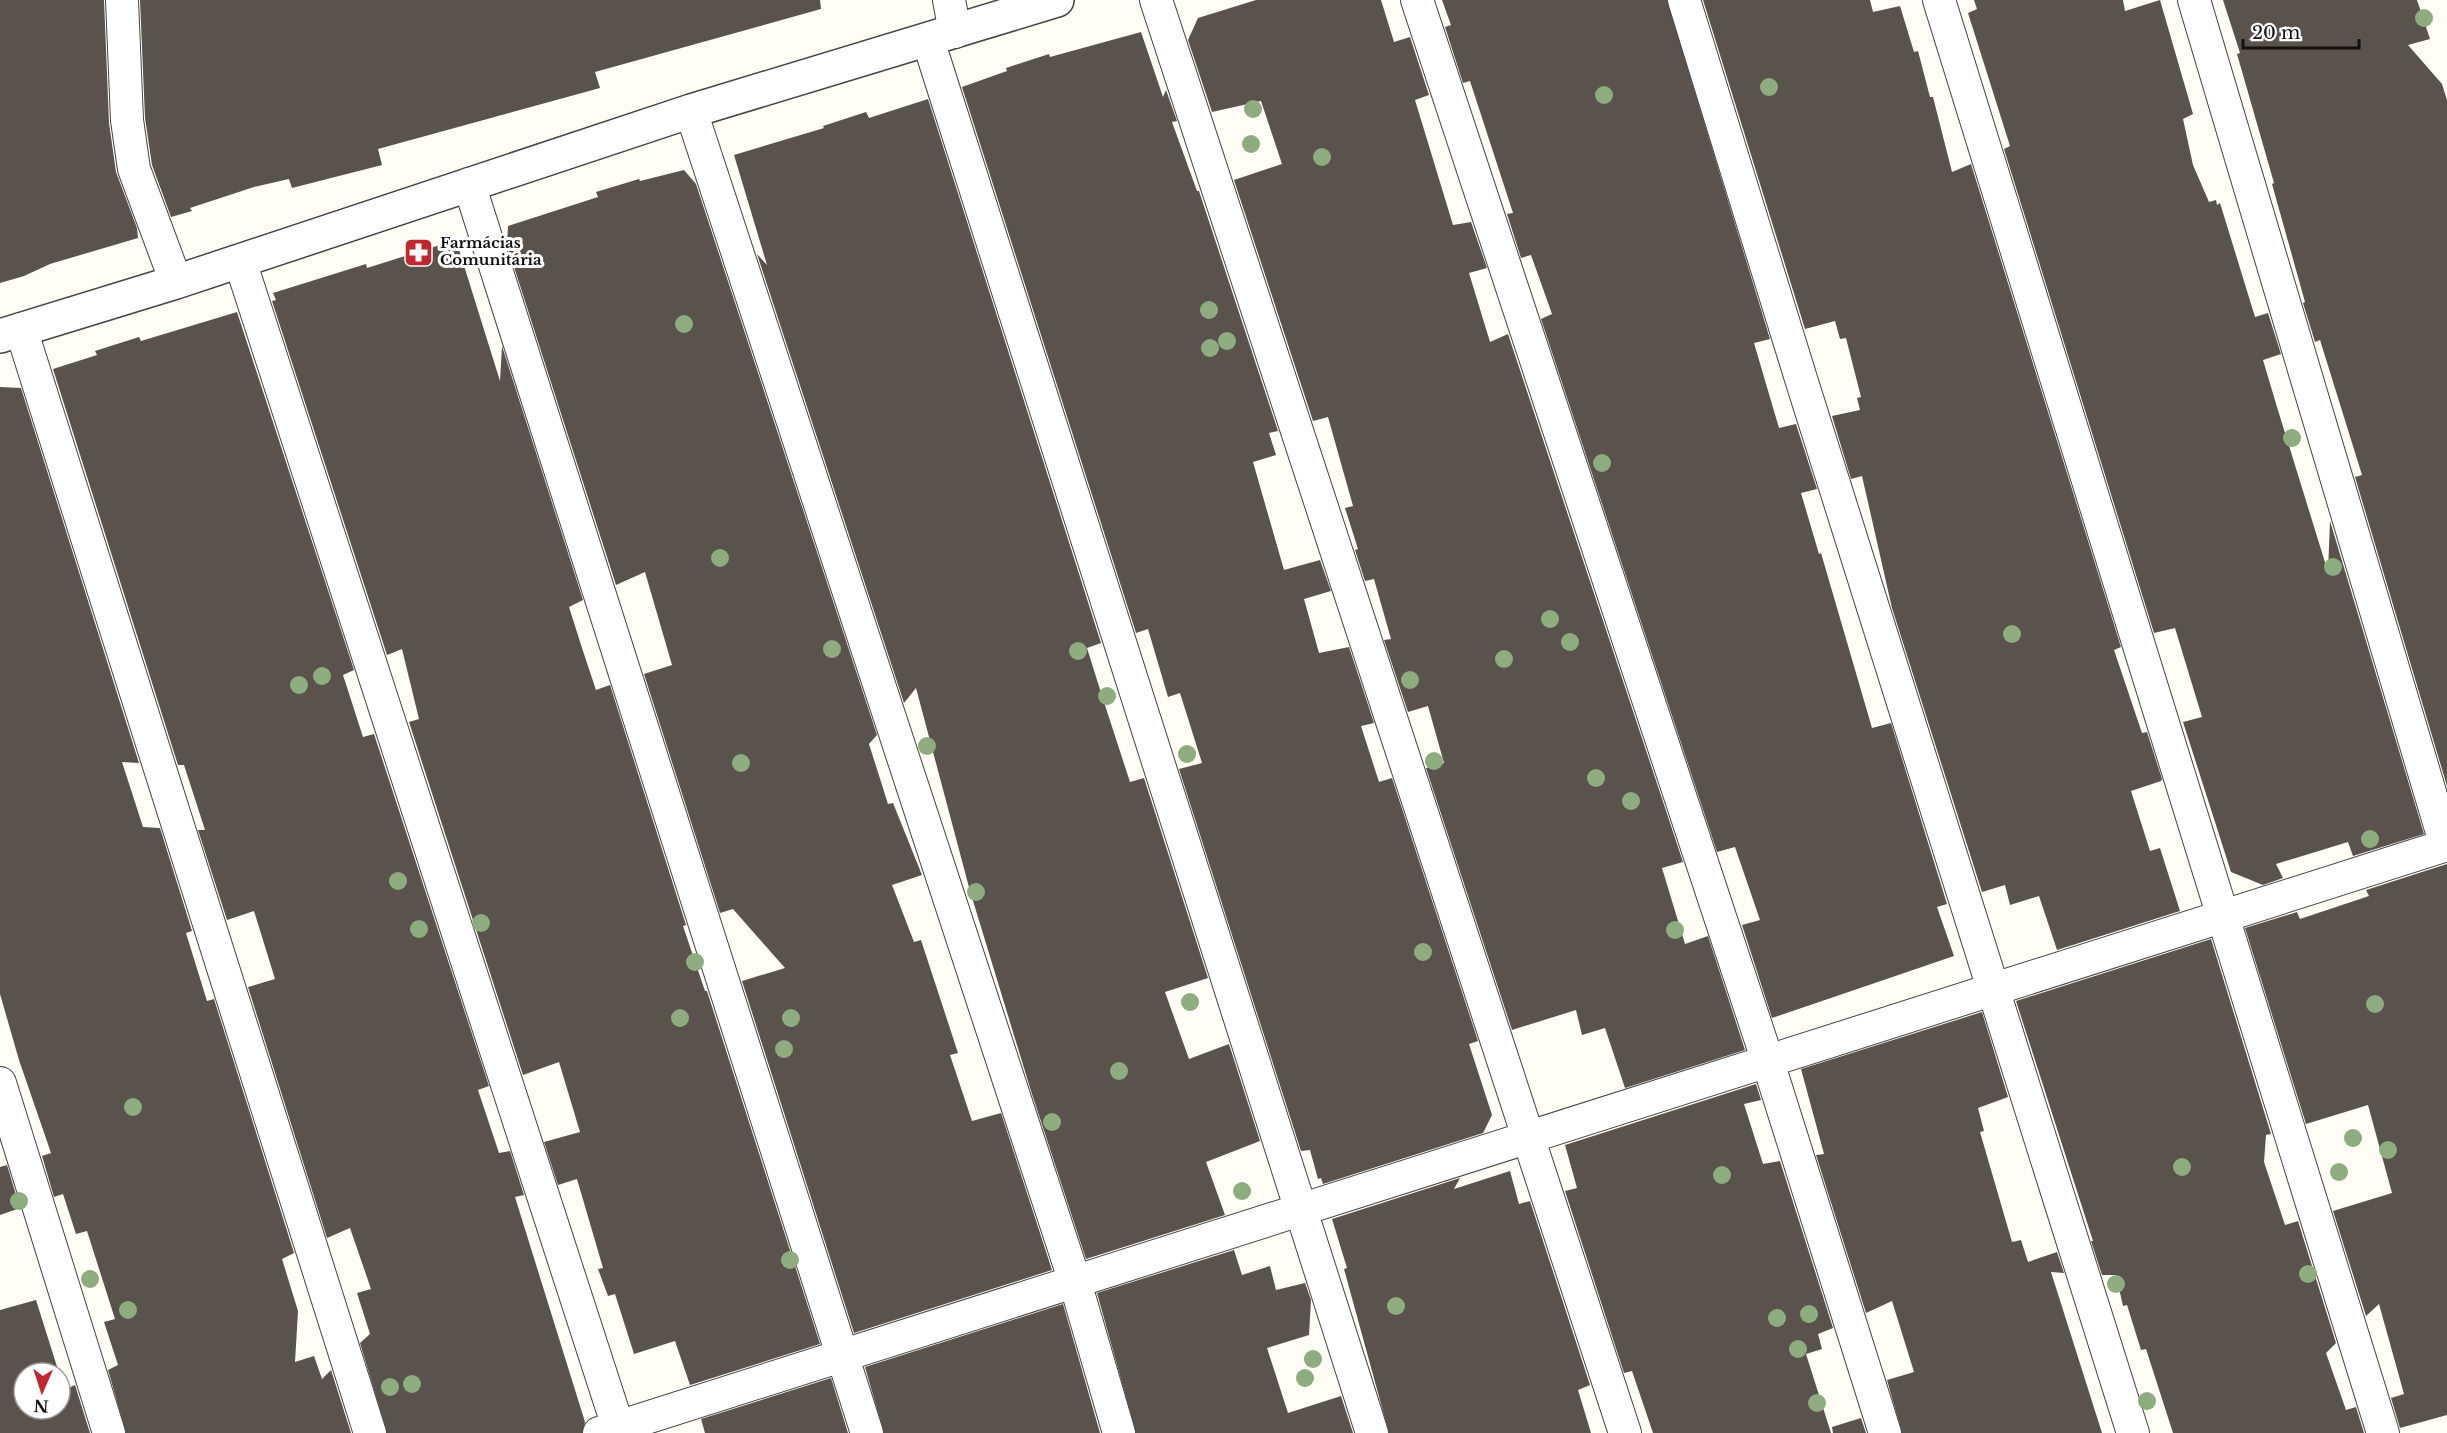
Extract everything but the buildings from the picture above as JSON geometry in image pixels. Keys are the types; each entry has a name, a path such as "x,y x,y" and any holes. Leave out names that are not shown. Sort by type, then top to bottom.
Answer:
{"street":[{"path":"122,0 127,120 134,169 176,282"},
{"path":"949,0 942,36 1300,1210 1372,1433"},
{"path":"370,1433 10,333 176,282 691,111 1057,0"},
{"path":"1156,0 1625,1433"},
{"path":"1417,0 1768,1062 1885,1433"},
{"path":"1684,0 2133,1433"},
{"path":"1939,0 2383,1433"},
{"path":"240,261 612,1431 2446,846 2194,0"},
{"path":"691,111 1075,1282 1119,1433"},
{"path":"469,184 867,1433"},
{"path":"0,1083 109,1433"}],"place":[{"name":"Farmácias Comunitária","path":"419,252"}]}
